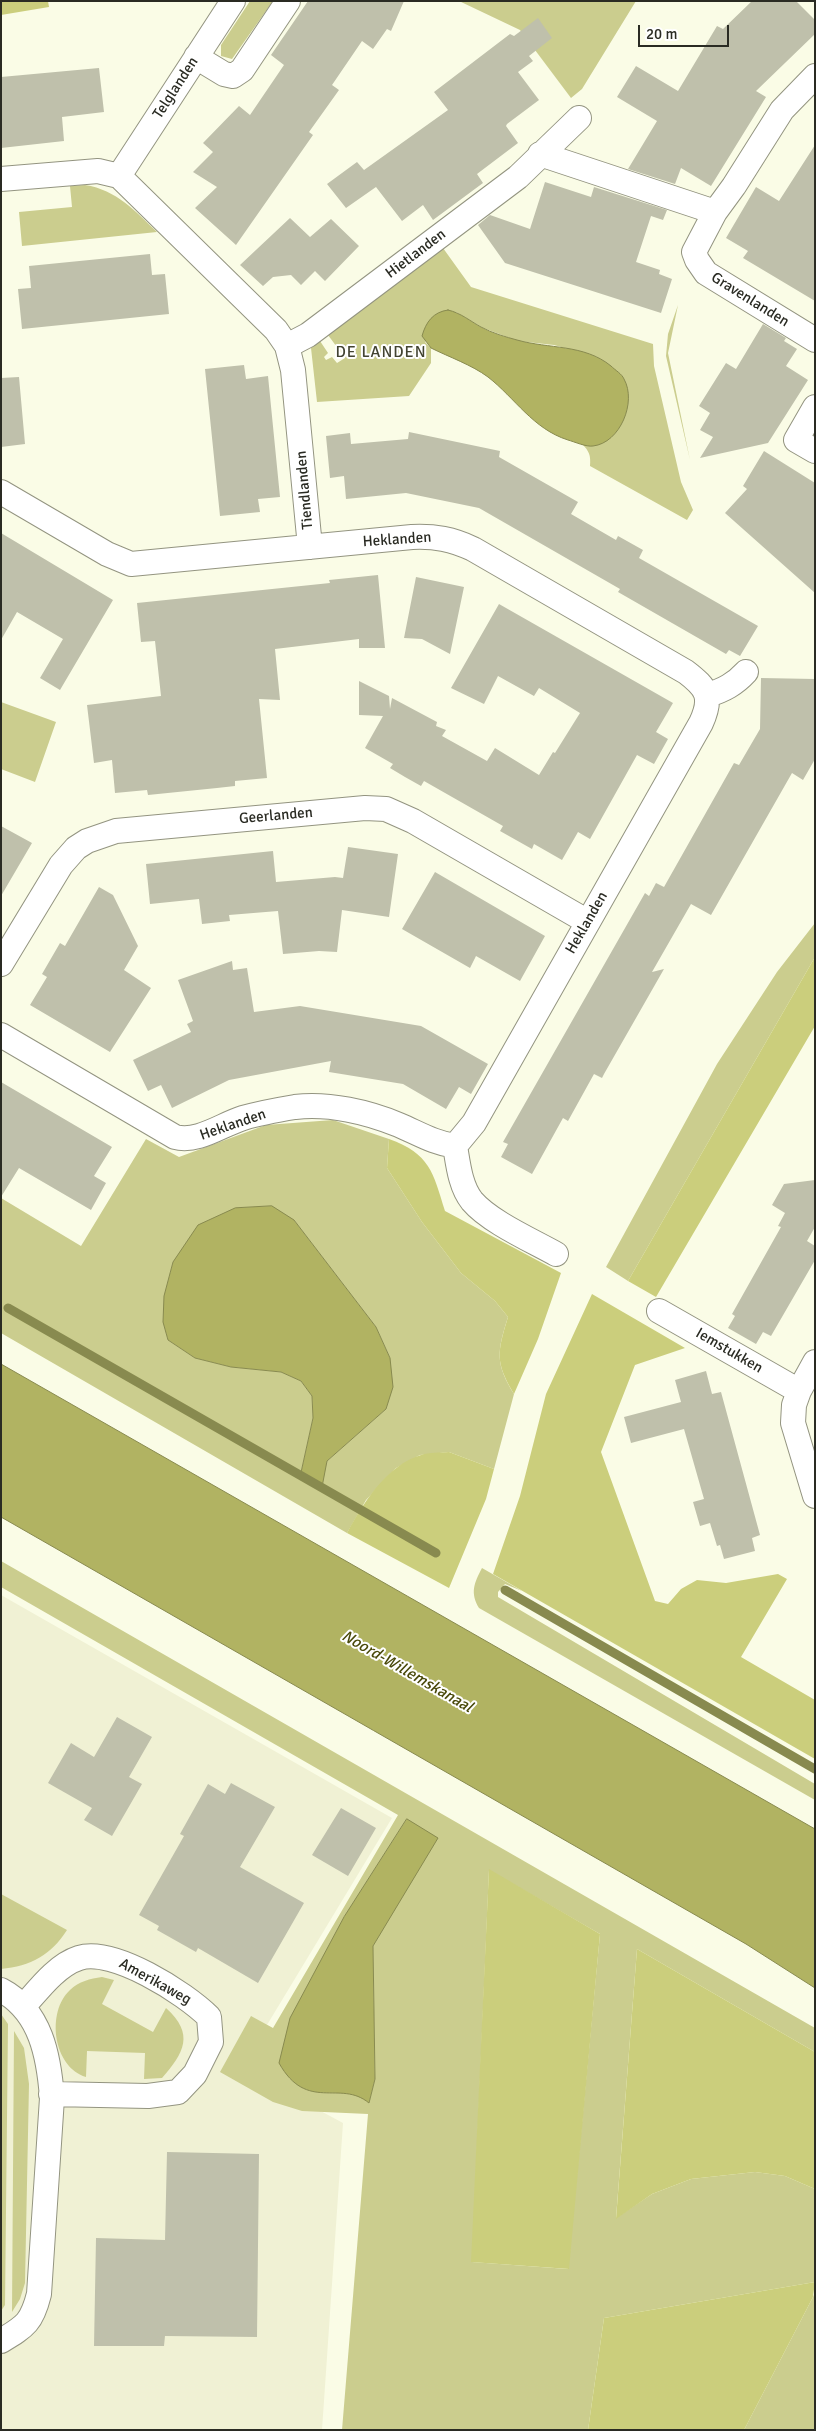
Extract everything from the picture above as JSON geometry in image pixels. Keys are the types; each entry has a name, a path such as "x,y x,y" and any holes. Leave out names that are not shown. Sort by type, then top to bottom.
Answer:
{"street":[{"name":"Telglanden","path":"119,176 233,1"},
{"path":"196,57 224,74 233,76 242,70 288,1"},
{"path":"540,154 715,212 734,186 782,110 815,76"},
{"name":"Hietlanden","path":"287,346 308,335 511,183 579,118"},
{"path":"1,179 98,171 119,176"},
{"name":"Tiendlanden","path":"1,492 107,554 131,564 310,547 294,370 287,346 265,319 119,176"},
{"name":"Gravenlanden","path":"715,212 694,252 706,273 815,340"},
{"path":"815,407 796,440 815,451"},
{"name":"Heklanden","path":"1,1035 175,1137 192,1139 243,1118 298,1107 334,1108 386,1119 422,1137 455,1146 474,1123 701,723 707,710 708,695 700,683 686,672 473,549 454,540 436,536 412,537 310,547"},
{"path":"708,695 722,691 736,683 746,672"},
{"name":"Geerlanden","path":"1,964 61,865 76,848 86,841 116,831 365,808 386,809 413,820 588,922"},
{"path":"455,1146 461,1177 471,1200 488,1215 556,1254"},
{"name":"Iemstukken","path":"659,1311 798,1391"},
{"path":"815,1362 798,1391 794,1405 793,1423 815,1496"},
{"name":"Amerikaweg","path":"24,2006 62,1967 79,1958 94,1956 117,1960 154,1979 195,2004 209,2017 210,2042 195,2074 178,2092 148,2096 52,2094"},
{"path":"1,1990 24,2006 41,2036 52,2094 39,2294 33,2317 17,2332 1,2341"}],"shaded area":[{"path":"1,1 48,1 49,7 1,15"},
{"path":"250,1 273,1 232,59 221,56 221,45"},
{"path":"459,1 636,1 582,89 571,98 520,30"},
{"path":"85,185 107,192 125,202 157,232 22,246 19,212 72,207 70,186"},
{"path":"443,248 471,287 653,344 654,366 681,482 693,510 687,520 590,466 589,453 582,444 592,446 597,357 554,345 518,341 483,328 456,312 425,342 431,348 431,363 409,396 317,402 311,348 320,341 328,353 324,357 326,360 332,357 337,363 345,358 328,335"},
{"path":"678,305 668,353 690,460 666,356 668,334"},
{"path":"1,702 56,722 35,782 1,769"},
{"path":"815,923 815,957 628,1281 606,1267 717,1064 777,972"},
{"path":"815,957 815,1026 656,1297 628,1281"},
{"path":"333,1120 389,1139 387,1168 422,1222 461,1273 495,1301 508,1317 500,1349 500,1357 503,1374 514,1394 494,1469 449,1452 420,1455 396,1468 366,1500 347,1533 1,1333 1,1198 81,1246 146,1139 179,1157 266,1125","holes":["294,1220 376,1327 390,1358 386,1409 327,1461 300,1477 313,1418 312,1396 301,1381 281,1372 231,1367 195,1358 168,1340 165,1301 173,1262"]},
{"path":"389,1139 403,1145 422,1158 433,1175 445,1211 561,1273 538,1339 514,1394 504,1374 500,1357 500,1349 508,1317 495,1301 461,1273 422,1222 387,1168"},
{"path":"592,1294 685,1348 635,1365 601,1452 655,1601 668,1604 681,1589 697,1580 726,1583 778,1574 787,1579 741,1657 815,1700 815,1759 493,1574 520,1496 546,1394"},
{"path":"449,1452 494,1469 486,1499 449,1588 347,1533 377,1486 397,1467 424,1454"},
{"path":"1,1561 815,2028 815,2052 637,1949 616,2218 652,2194 691,2179 755,2172 785,2176 815,2189 815,2282 604,2318 588,2430 342,2430 368,2114 302,2111 273,2102 220,2072 251,2016 273,2028 398,1815 1,1587","holes":["489,1870 600,1934 568,2269 472,2262","344,1917 381,1931 373,1946 375,2079 369,2103 360,2096"]},
{"path":"482,1568 522,1591 505,1584 498,1592 498,1597 815,1784 815,1800 479,1608 476,1603 474,1588"},
{"path":"1,1595 392,1818 241,2068 343,2123 322,2430 1,2430"},
{"path":"489,1869 600,1934 569,2269 471,2262"},
{"path":"1,1894 67,1930 47,1953 39,1958 22,1965 1,1969"},
{"path":"637,1949 815,2052 815,2189 785,2176 755,2172 691,2179 652,2194 616,2219"},
{"path":"102,1977 114,1980 102,2004 153,2032 166,2008 181,2026 183,2043 181,2052 162,2078 144,2079 145,2053 87,2051 86,2077 75,2071 66,2062 60,2051 56,2025 62,2000 77,1984"},
{"path":"1,2014 8,2024 5,2305 1,2311"},
{"path":"14,2031 24,2048 29,2084 25,2283 20,2299 12,2312"},
{"path":"815,2282 813,2297 744,2430 588,2430 604,2318"},
{"path":"815,2292 815,2430 744,2430 813,2297"}],"water":[{"path":"448,310 499,335 529,343 578,350 601,359 611,366 623,377 628,388 627,410 618,430 603,443 590,446 556,435 534,421 488,377 468,365 431,348 422,336 426,326 434,315"},
{"path":"272,1206 294,1220 376,1327 390,1358 393,1387 386,1409 327,1461 322,1487 300,1477 313,1418 312,1396 301,1381 281,1372 231,1367 195,1358 168,1340 163,1322 164,1296 173,1262 198,1225 235,1208"},
{"name":"Noord-Willemskanaal","path":"1,1364 815,1829 815,1988 746,1944 1,1517"},
{"path":"407,1819 438,1838 373,1946 375,2079 369,2103 358,2096 324,2093 301,2087 290,2078 279,2063 290,2018 344,1917"}],"building":[{"path":"308,1 404,1 391,31 387,29 373,49 362,41 332,85 339,90 309,132 313,135 236,245 195,208 217,187 193,172 213,152 203,143 239,106 250,115 284,65 271,55"},
{"path":"752,1 796,1 815,20 815,34 756,91 766,97 711,186 681,168 675,184 628,169 657,121 617,97 636,66 678,91 717,26 723,29"},
{"path":"538,18 552,38 529,56 533,61 518,72 539,100 507,124 506,126 518,143 477,174 483,183 433,220 423,205 402,221 376,187 346,208 327,184 357,162 364,170 448,110 434,92 510,34 514,36"},
{"path":"99,68 104,112 62,117 64,141 1,148 1,77"},
{"path":"815,145 815,301 743,258 748,251 726,238 756,187 779,201"},
{"path":"545,182 591,197 594,187 667,210 663,220 651,216 636,262 660,270 659,274 672,279 661,313 505,263 478,225 490,215 530,229"},
{"path":"290,218 310,237 331,219 359,246 325,281 315,271 301,285 291,275 273,277 263,286 240,265"},
{"path":"150,254 152,275 165,274 169,314 22,329 18,289 31,288 29,266"},
{"path":"763,324 786,338 784,341 797,349 786,366 808,380 768,443 700,458 713,437 700,430 710,413 699,406 726,363 736,369"},
{"path":"244,365 246,379 268,376 280,497 258,499 260,512 220,516 205,369"},
{"path":"19,377 25,444 1,447 1,378"},
{"path":"409,432 500,451 499,457 578,502 571,514 616,540 618,536 643,550 639,558 758,626 740,656 729,650 726,654 618,592 620,589 479,508 406,493 346,499 344,476 330,478 326,436 350,433 351,444 408,439"},
{"path":"764,451 815,483 815,593 725,513 747,489 743,486"},
{"path":"1,533 113,600 60,690 40,678 63,639 17,612 1,640"},
{"path":"378,575 385,648 359,648 359,639 275,649 280,700 259,699 267,778 235,781 235,786 148,795 147,790 115,793 112,760 94,763 87,705 161,696 155,641 141,642 137,603 330,583 329,580"},
{"path":"416,577 464,587 450,654 422,639 404,638"},
{"path":"499,604 673,703 656,732 668,739 654,764 637,755 590,839 578,832 562,860 534,844 532,849 500,831 503,826 424,781 421,786 405,777 390,768 393,764 365,748 383,716 359,715 359,681 389,696 390,709 392,698 437,722 436,726 446,730 442,736 487,761 495,748 539,775 580,713 539,688 534,696 498,676 484,704 451,688"},
{"path":"761,678 815,679 815,759 803,780 792,773 711,915 691,904 652,972 664,969 602,1078 594,1074 568,1121 563,1118 532,1174 501,1157 508,1144 503,1142 645,893 649,896 656,883 664,887 734,763 739,765 760,729"},
{"path":"1,826 32,843 1,896"},
{"path":"348,847 398,854 389,917 342,910 337,952 319,951 283,954 278,911 229,915 230,921 202,924 199,899 150,904 146,864 273,851 276,882 343,878"},
{"path":"435,872 545,936 520,981 476,956 470,968 402,929"},
{"path":"99,887 113,895 138,946 124,970 151,988 110,1052 30,1005 47,977 42,974 60,943 65,946"},
{"path":"232,961 233,970 247,968 254,1012 300,1006 421,1026 488,1064 471,1094 459,1087 446,1109 403,1084 329,1072 331,1061 229,1080 172,1108 161,1085 148,1091 133,1060 191,1032 187,1024 193,1021 178,980"},
{"path":"1,1082 112,1147 94,1176 106,1183 91,1210 19,1168 1,1197"},
{"path":"815,1180 815,1227 807,1241 815,1246 815,1260 771,1336 763,1332 756,1344 728,1328 735,1316 732,1314 781,1227 778,1226 785,1213 772,1205 784,1184"},
{"path":"706,1371 712,1394 721,1392 760,1535 752,1538 755,1551 724,1559 720,1545 717,1546 710,1523 700,1526 693,1502 704,1499 684,1429 631,1443 624,1417 681,1402 675,1380"},
{"path":"117,1717 152,1737 129,1777 142,1784 112,1836 84,1820 92,1808 48,1783 71,1743 94,1757"},
{"path":"231,1783 275,1807 240,1867 304,1903 258,1983 198,1948 196,1952 157,1930 159,1926 139,1915 184,1836 180,1834 208,1784 225,1794"},
{"path":"341,1808 376,1828 348,1876 312,1855"},
{"path":"167,2152 259,2154 257,2337 165,2336 164,2346 94,2346 96,2238 165,2240"}],"waterway":[{"path":"8,1308 436,1553"},
{"path":"505,1590 815,1769"}],"district":[{"name":"DE LANDEN","path":"381,353"}]}
